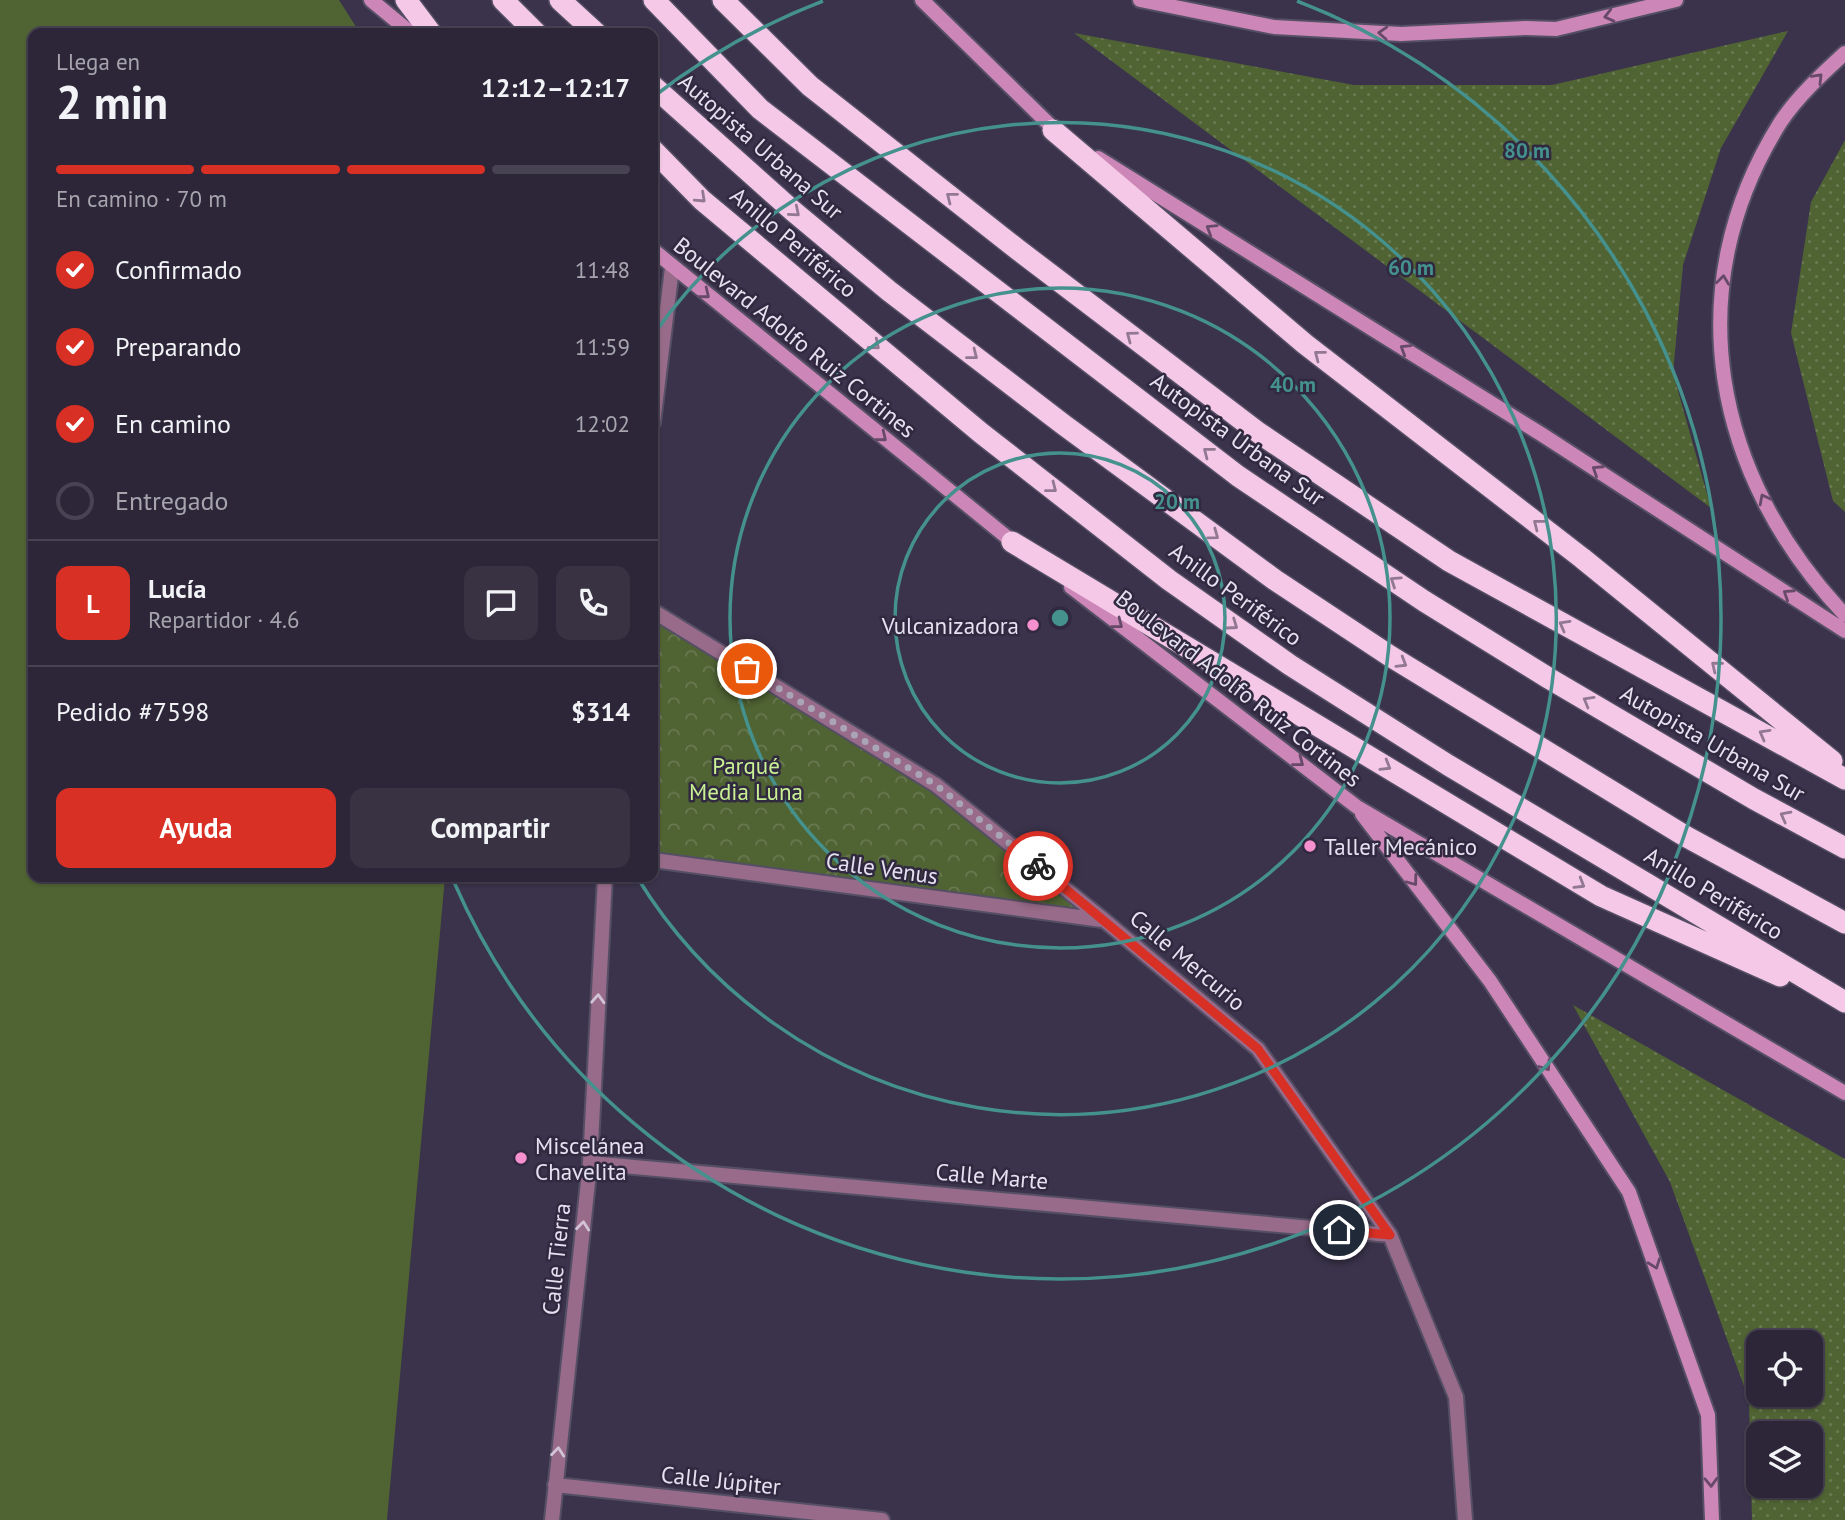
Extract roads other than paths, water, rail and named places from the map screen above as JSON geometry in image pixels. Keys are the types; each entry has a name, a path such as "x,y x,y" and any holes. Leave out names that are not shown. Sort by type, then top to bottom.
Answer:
{"highway":[{"path":"406,0 427,28"},
{"path":"503,0 531,28"},
{"path":"560,0 591,28"},
{"name":"Autopista Urbana Sur","path":"654,0 760,109 1238,476 1424,601 1550,679 1754,799 1845,848"},
{"path":"723,0 810,86 1017,249 1259,433 1448,561 1845,779"},
{"name":"Autopista Urbana Sur","path":"658,91 736,162 889,291 1064,425 1275,580 1390,656 1685,836 1845,923"},
{"path":"1054,130 1306,344 1582,558 1845,771"},
{"name":"Anillo Periférico","path":"658,155 702,200 949,406 1169,580 1290,665 1448,765 1845,1004"},
{"path":"1012,542 1601,896 1845,1004"}],"main road":[{"path":"371,0 405,28"},
{"path":"922,0 1054,130 1541,434 1845,631"},
{"path":"1140,0 1274,27 1401,34 1556,29 1675,0"},
{"path":"1845,53 1818,78 1782,121 1754,170 1733,222 1722,277 1719,334 1725,390 1740,443 1762,496 1789,545 1823,592 1845,615"},
{"name":"Boulevard Adolfo Ruiz Cortines","path":"658,255 1012,542 1357,807 1845,1093"},
{"path":"1357,807 1490,981 1629,1192 1709,1415 1713,1520"}],"street":[{"path":"658,382 672,268"},
{"name":"Calle Mercurio","path":"658,614 936,785 1104,920 1258,1049 1390,1235 1456,1397 1465,1520"},
{"name":"Calle Venus","path":"658,861 1104,920"},
{"name":"Calle Tierra","path":"552,1520 590,1163 605,882"},
{"name":"Calle Marte","path":"590,1163 1390,1235"},
{"name":"Calle Júpiter","path":"555,1485 882,1520"}],"place":[{"name":"Vulcanizadora","path":"1033,625"},
{"name":"Taller Mecánico","path":"1310,846"},
{"name":"Miscelánea Chavelita","path":"521,1158"}],"park label":[{"name":"Parqué Media Luna","path":"746,778"}]}
